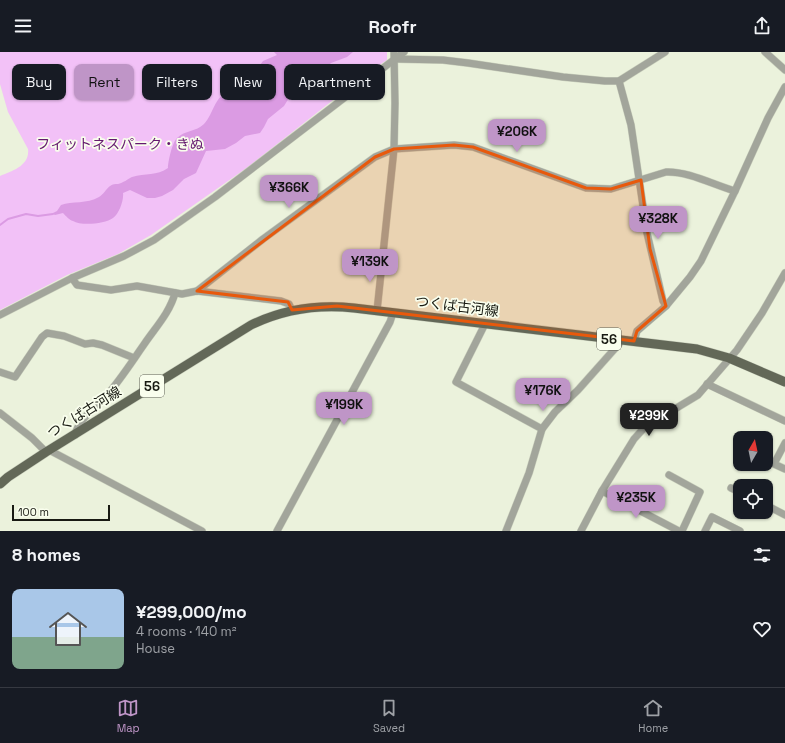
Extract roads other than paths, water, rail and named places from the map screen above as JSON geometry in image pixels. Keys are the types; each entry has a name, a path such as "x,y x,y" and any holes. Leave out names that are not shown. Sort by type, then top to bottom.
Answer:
{"main road":[{"name":"つくば古河線","path":"0,484 4,476 75,435 251,325 271,316 292,310 325,306 377,311 634,341 697,350 729,358 785,382"}],"street":[{"path":"0,315 72,278 124,256 154,240 215,197 394,56 404,52"},
{"path":"394,56 450,61 563,77 619,81 665,52"},
{"path":"765,52 785,70"},
{"path":"377,311 394,148 394,56"},
{"path":"619,81 632,125 650,249 663,301 666,306"},
{"path":"634,341 636,331 666,306 690,278 701,261 768,118 785,87"},
{"path":"197,291 367,162 394,148 454,145 473,147 586,188 611,189 666,172 673,172 735,191"},
{"path":"581,531 602,491 634,439 645,427 698,395 737,350 762,313 785,273"},
{"path":"72,278 75,284 81,286 112,290 137,286 175,293 197,291 282,301 289,304 292,310"},
{"path":"75,435 79,423 106,397 166,313 172,304 175,293"},
{"path":"277,531 390,322 393,313"},
{"path":"485,324 456,382 542,430"},
{"path":"0,372 15,377 47,332 64,336 85,344 93,343 102,345 134,358"},
{"path":"506,531 529,473 542,430 555,412 578,390 621,340"},
{"path":"707,384 785,421"},
{"path":"0,413 48,451 202,531"},
{"path":"785,443 774,464 785,469"},
{"path":"602,491 681,531 700,492 669,475"},
{"path":"773,509 785,515"},
{"path":"705,531 712,517 740,531"}],"waterway":[{"path":"0,225 8,219 26,214 38,216 53,214"}],"park label":[{"name":"フィットネスパーク・きぬ","path":"120,144"}]}
